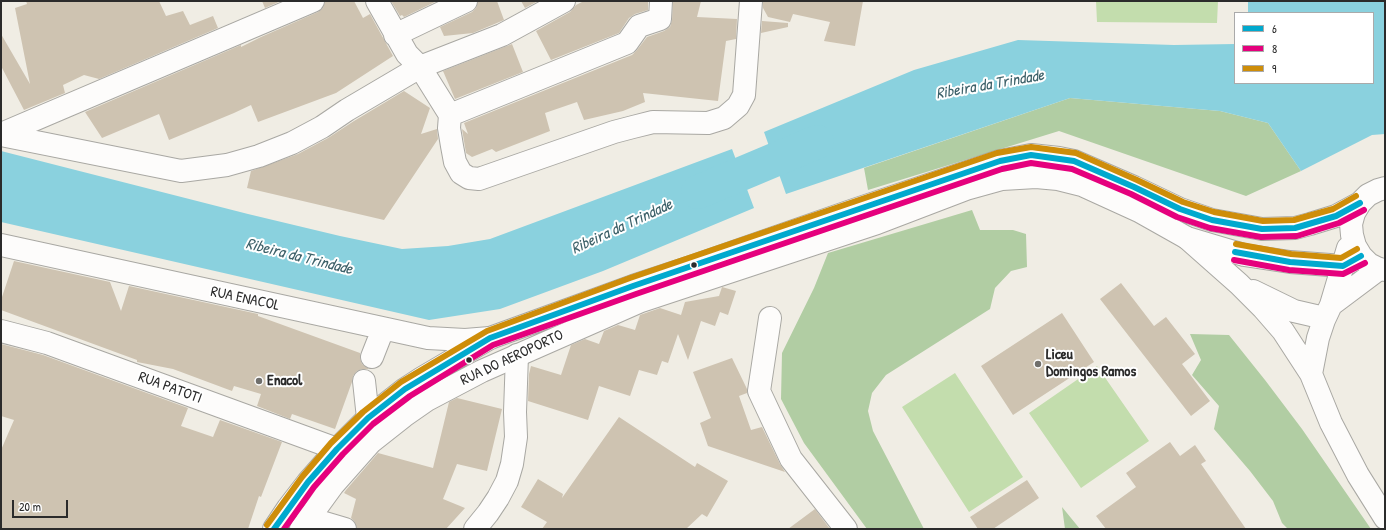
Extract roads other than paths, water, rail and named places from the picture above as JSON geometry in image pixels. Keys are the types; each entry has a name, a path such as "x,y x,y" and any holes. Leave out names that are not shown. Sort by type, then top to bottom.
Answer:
{"street":[{"path":"1,135 313,1"},
{"path":"377,1 407,54 420,67 450,115 449,128 455,162 461,173 470,178 479,179 600,137 653,122 708,123 724,118 738,106 744,95 751,1"},
{"path":"395,35 466,1"},
{"path":"1,135 181,171 227,165 259,156 292,143 322,127 347,110 420,67 502,35 564,1"},
{"path":"450,115 627,43 639,26 660,19 661,1"},
{"name":"RUA DO AEROPORTO","path":"274,529 308,482 337,449 368,418 411,385 490,338 633,286 963,172 1000,161 1031,155 1059,158 1074,161 1180,209 1212,220 1262,229 1295,228 1336,216 1360,203 1368,195 1385,188"},
{"name":"RUA DO AEROPORTO","path":"304,524 333,485 371,442 427,400 460,382 517,355 641,301 877,223 966,189 1002,179 1036,177 1058,179 1082,185 1139,212 1187,238 1244,255 1290,262 1352,261"},
{"path":"1311,374 1318,338 1352,261 1355,246 1351,224 1354,213 1360,203"},
{"path":"1187,238 1239,284 1283,331 1311,374 1332,423 1355,469 1385,518"},
{"name":"RUA ENACOL","path":"1,245 428,338 443,340 490,338"},
{"path":"1239,284 1294,311 1320,317 1328,313 1382,269 1369,264 1352,261"},
{"path":"770,318 759,392 791,459 846,529"},
{"path":"372,357 383,329"},
{"name":"RUA PATOTI","path":"1,331 47,343 337,449"},
{"path":"475,529 498,498 512,464 516,437 517,355"},
{"path":"364,382 368,418"},
{"path":"304,524 345,529"}],"water":[{"path":"1248,1 1385,1 1385,134 1372,135 1301,171 1268,123 1220,111 1070,98 786,194 764,132 914,70 1018,40 1174,45 1234,44 1234,84 1374,84 1374,12 1248,12"},
{"path":"732,149 754,208 603,271 500,309 429,320 1,222 1,151 248,214 402,249 448,246 490,239"}],"waterway":[{"name":"Ribeira da Trindade","path":"698,192 817,142"}],"place":[{"name":"Liceu Domingos Ramos","path":"1038,364"},
{"name":"Enacol","path":"259,381"}]}
